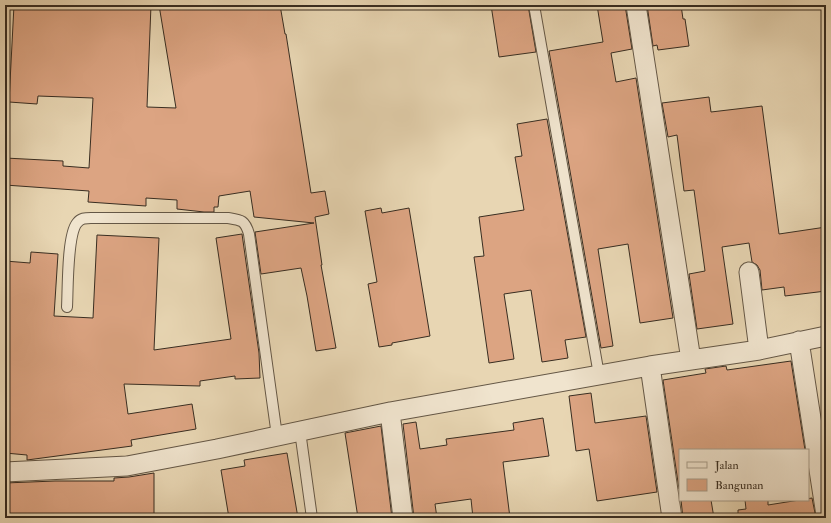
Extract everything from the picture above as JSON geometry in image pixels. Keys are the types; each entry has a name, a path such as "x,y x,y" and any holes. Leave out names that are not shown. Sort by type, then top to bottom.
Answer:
{"street":[{"path":"636,5 691,360"},
{"path":"749,272 759,350"},
{"path":"5,472 127,466 217,450 390,412 650,366 759,350 826,336"},
{"path":"799,341 826,516"},
{"path":"650,366 672,518"},
{"path":"390,412 402,518"}],"lane":[{"path":"534,5 599,375"},
{"path":"67,307 71,239 76,224 81,219 228,218 242,221 249,234 277,436"},
{"path":"300,431 312,518"}],"building":[{"path":"14,5 151,5 147,107 176,108 159,5 280,5 286,34 311,193 325,191 329,214 315,217 321,265 336,348 316,351 301,268 261,274 255,232 314,223 254,217 250,191 219,196 218,207 214,207 214,212 204,212 177,209 177,200 146,198 146,206 88,202 89,191 5,185 5,158 63,161 63,166 89,168 93,98 38,96 37,104 9,102"},
{"path":"491,5 528,5 536,52 499,57"},
{"path":"597,5 625,5 632,49 611,53 616,82 636,78 673,318 640,323 628,244 598,249 613,346 601,348 549,51 603,42"},
{"path":"647,5 681,5 683,19 685,19 689,46 658,50 657,45 653,46"},
{"path":"709,97 711,112 762,106 779,234 826,227 826,291 785,296 784,287 762,290 760,270 757,265 752,262 749,243 722,247 733,324 697,329 689,274 705,271 694,190 684,191 677,135 668,137 662,103"},
{"path":"547,119 586,337 565,340 568,358 542,362 531,290 504,294 514,359 489,363 474,257 484,256 479,217 524,210 515,157 522,156 517,124"},
{"path":"381,208 382,213 409,208 430,336 379,347 368,284 377,282 365,211"},
{"path":"242,234 259,353 260,378 235,379 235,376 200,381 200,386 124,384 128,414 192,404 196,429 131,440 132,446 27,460 27,455 5,453 5,261 30,263 31,252 58,254 54,316 93,318 97,235 159,238 154,350 231,339 216,238"},
{"path":"791,361 805,449 679,449 679,489 663,380 706,373 705,369 726,366 727,370"},
{"path":"591,393 595,423 646,416 657,492 597,501 589,449 576,451 569,396"},
{"path":"543,418 549,456 503,462 510,518 473,518 471,499 435,504 437,518 414,518 403,424 416,422 420,449 447,445 446,439 514,430 513,423"},
{"path":"381,426 392,518 358,518 345,433"},
{"path":"287,453 298,518 229,518 221,470 245,466 244,460"},
{"path":"154,473 154,518 5,518 5,483 114,481 114,478"},
{"path":"809,498 812,498 816,518 738,518 738,510 746,509 745,501 768,501 768,505 793,501 809,501"},
{"path":"681,501 711,501 714,518 683,518"}]}
